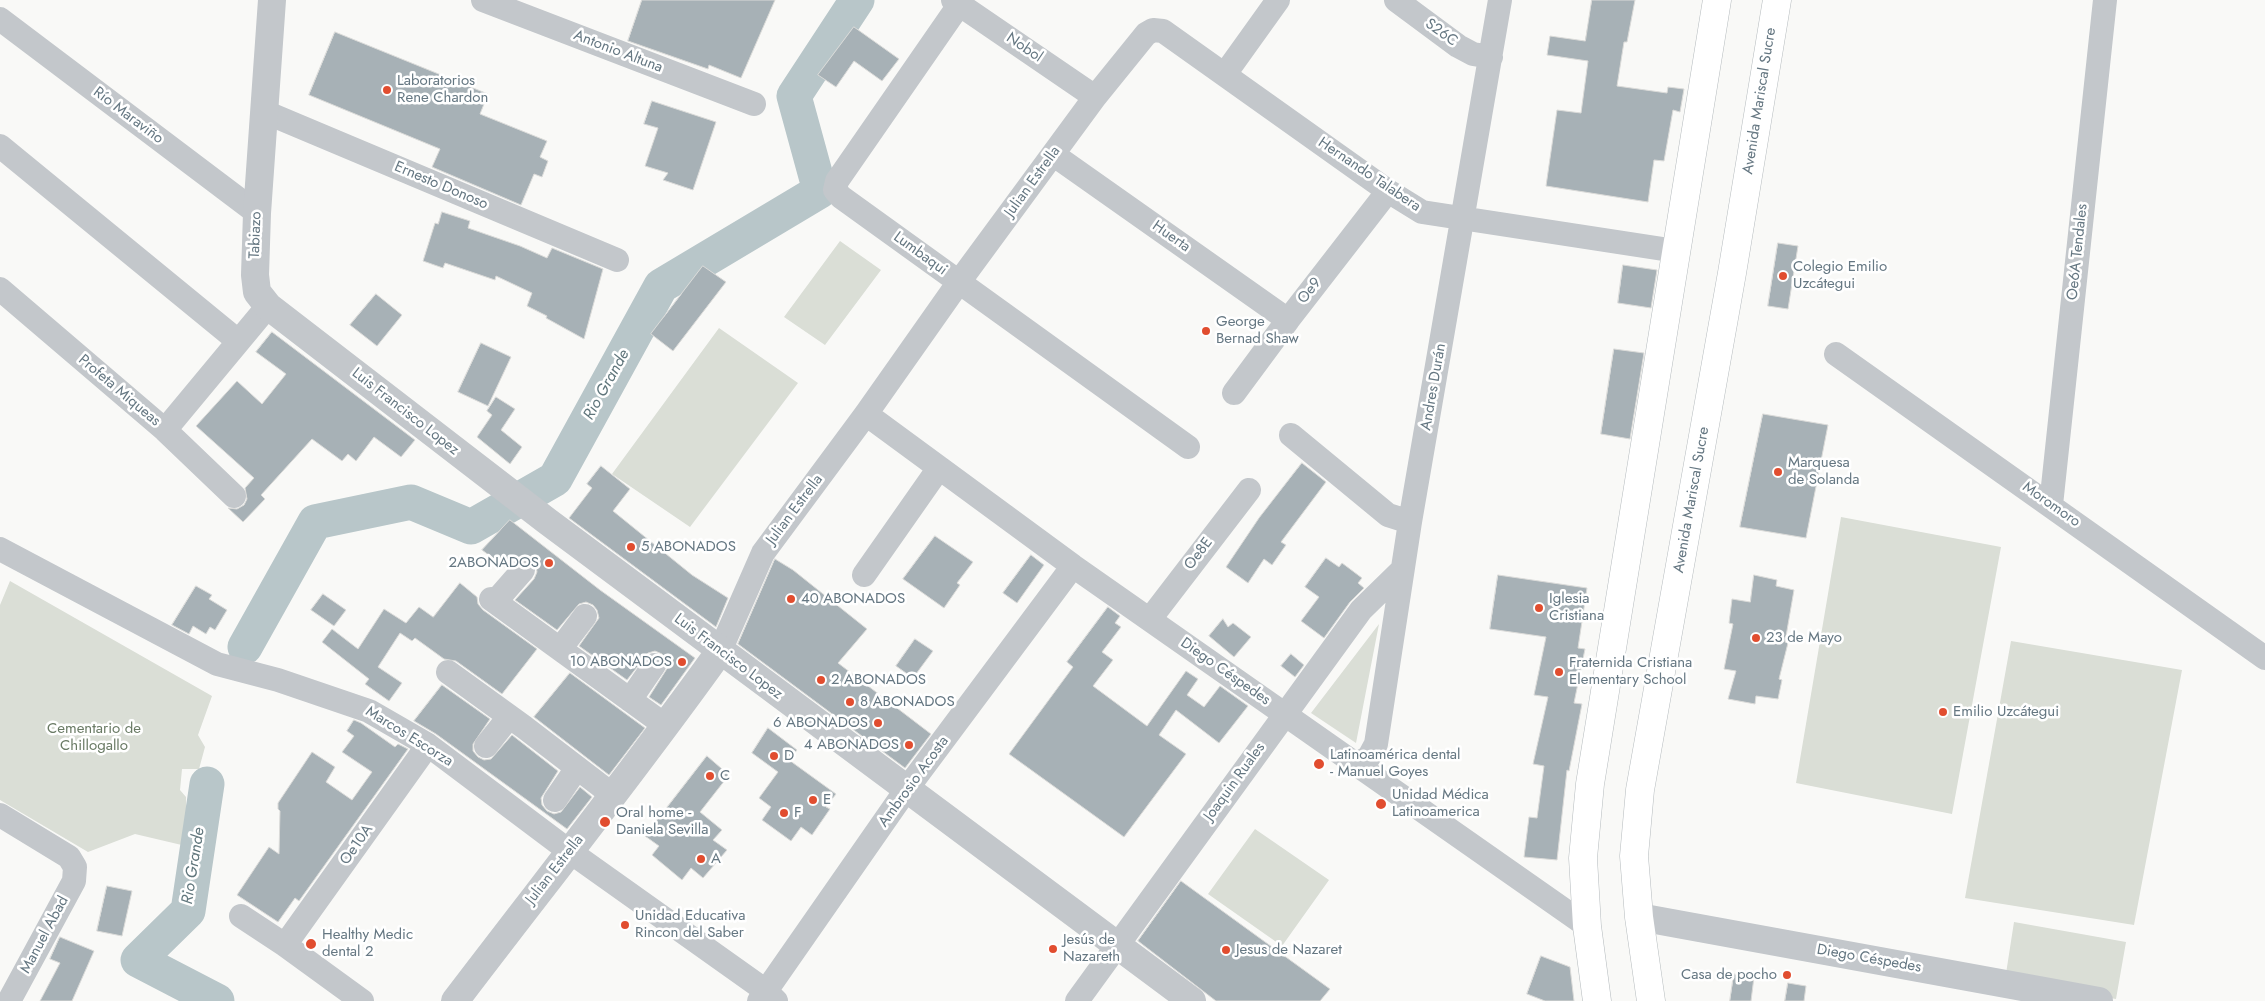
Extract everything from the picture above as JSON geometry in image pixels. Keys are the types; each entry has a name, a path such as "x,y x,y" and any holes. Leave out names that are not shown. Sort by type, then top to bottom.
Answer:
{"main road":[{"path":"1597,1001 1587,926 1584,858 1590,784 1717,0"},
{"name":"Avenida Mariscal Sucre","path":"1651,1001 1639,917 1634,856 1640,790 1732,273 1777,0"}],"street":[{"name":"Tabiazo","path":"268,306 259,296 256,287 257,213 272,0"},
{"name":"Antonio Altuna","path":"483,0 518,6 754,104"},
{"path":"1225,74 1278,0"},
{"name":"S26C","path":"1396,0 1458,46 1473,54 1491,57"},
{"name":"Andres Durán","path":"1356,765 1369,757 1376,744 1410,522 1500,0"},
{"name":"Oe6A Tendales","path":"2051,505 2105,0"},
{"name":"Nobol","path":"956,2 1095,97"},
{"name":"Lumbaqui","path":"956,2 837,181 835,190 1188,447"},
{"name":"Río Maraviño","path":"0,19 257,213"},
{"name":"Hernando Talabera","path":"1153,30 1163,32 1388,191 1422,212 1463,220 1676,251"},
{"name":"Julian Estrella","path":"454,1001 569,851 614,796 666,726 720,650 763,553 1095,97 1146,34 1153,30"},
{"name":"Ernesto Donoso","path":"265,112 617,260"},
{"path":"0,146 238,342"},
{"name":"Huerta","path":"1054,154 1288,320"},
{"name":"Oe9","path":"1234,393 1388,191"},
{"name":"Profeta Miqueas","path":"0,289 165,430 234,496"},
{"path":"165,430 268,306"},
{"name":"Luis Francisco Lopez","path":"268,306 547,521 1192,1001"},
{"name":"Moromoro","path":"1836,354 2265,658"},
{"name":"Diego Céspedes","path":"866,414 1073,566 1587,926"},
{"path":"1291,436 1388,515 1410,522"},
{"path":"864,575 939,468"},
{"name":"Oe8E","path":"1150,619 1249,490"},
{"name":"Marcos Escorza","path":"0,549 218,664 344,701 369,711 428,746 767,998"},
{"name":"Ambrosio Acosta","path":"767,998 906,790 1073,566"},
{"path":"523,570 493,601 666,726"},
{"name":"Joaquin Ruales","path":"1077,1001 1361,610 1402,570"},
{"path":"560,649 586,616"},
{"path":"630,700 654,665"},
{"path":"448,672 614,796"},
{"path":"486,746 509,717"},
{"name":"Oe10A","path":"285,945 428,746"},
{"path":"555,800 577,768"},
{"name":"Manuel Abad","path":"0,815 69,856 75,867 74,881 9,1001"},
{"path":"240,916 285,945 362,1001"},
{"name":"Diego Céspedes","path":"1639,917 2099,1001"}],"green space":[{"path":"840,241 881,270 825,345 784,317"},
{"path":"719,328 798,383 690,527 612,474"},
{"path":"1841,517 2001,547 1952,814 1796,783"},
{"name":"Cementario de Chillogallo","path":"10,581 212,696 198,735 205,747 199,769 182,769 180,790 186,797 186,846 135,834 88,852 0,800 0,605"},
{"path":"1379,624 1356,743 1311,713"},
{"path":"2011,641 2182,670 2134,925 1965,898"},
{"path":"1255,829 1329,880 1282,946 1208,894"},
{"path":"2014,922 2126,942 2116,999 2005,980"}],"building":[{"path":"642,0 775,0 741,78 709,65 708,69 628,41"},
{"path":"1592,0 1635,0 1627,42 1624,42 1617,86 1667,93 1668,87 1684,89 1680,112 1673,110 1664,161 1654,160 1648,202 1546,186 1557,110 1581,113 1588,61 1547,55 1550,36 1585,41"},
{"path":"854,27 899,59 882,81 854,61 836,87 818,75"},
{"path":"335,32 488,94 480,114 547,141 540,157 548,161 542,177 534,174 521,205 432,167 440,149 309,95"},
{"path":"652,101 716,122 693,190 663,180 668,173 645,166 658,128 644,124"},
{"path":"442,212 470,221 468,228 520,246 547,258 552,248 603,269 584,339 527,306 532,293 496,276 495,280 445,263 443,268 423,261 435,223 438,224"},
{"name":"Colegio Emilio Uzcátegui","path":"1778,243 1798,246 1788,309 1768,306"},
{"path":"1623,265 1657,270 1651,308 1618,303"},
{"path":"703,266 726,282 673,351 651,334"},
{"path":"376,294 402,315 377,346 350,325"},
{"path":"272,332 415,440 401,457 374,437 356,461 348,454 342,461 312,439 261,495 265,499 243,522 228,508 237,509 244,505 247,499 245,488 254,478 196,426 237,381 262,404 286,374 256,352"},
{"path":"481,343 511,357 488,406 458,392"},
{"path":"1614,349 1644,353 1630,439 1601,434"},
{"path":"496,397 515,409 501,430 522,447 510,464 477,437 492,415 487,411"},
{"path":"1763,414 1828,425 1806,538 1740,527"},
{"path":"1302,463 1326,482 1281,542 1286,545 1272,565 1264,559 1248,583 1226,567 1259,518"},
{"path":"601,466 630,489 613,511 692,575 728,598 716,627 569,518 592,488 587,484"},
{"path":"510,520 600,590 695,658 661,705 649,697 668,667 667,660 662,654 655,651 648,653 627,680 579,646 599,618 597,610 593,605 586,602 579,604 557,630 515,600 534,579 537,572 536,565 532,559 519,557 506,568 482,550"},
{"path":"935,536 973,562 957,583 960,585 944,608 903,579"},
{"path":"1031,555 1044,565 1017,603 1003,593"},
{"path":"1326,558 1339,567 1342,563 1362,578 1358,583 1364,588 1350,602 1324,638 1301,621 1319,597 1305,587"},
{"path":"775,559 793,570 867,629 838,663 931,734 905,768 738,644"},
{"path":"1498,575 1587,588 1578,648 1585,649 1574,703 1582,704 1569,771 1567,770 1557,860 1524,857 1529,817 1537,818 1544,766 1533,764 1548,697 1534,695 1546,637 1490,629"},
{"path":"1754,575 1777,580 1776,586 1794,590 1785,642 1788,643 1779,679 1782,680 1778,699 1756,696 1755,704 1728,699 1736,671 1724,669 1733,624 1729,623 1732,599 1750,602"},
{"path":"460,583 477,597 478,604 483,610 537,649 502,694 456,661 444,659 415,638 412,641 400,633 378,667 402,683 389,701 365,684 369,679 322,642 332,629 358,649 384,609 406,623 419,607 433,617"},
{"path":"196,586 212,595 209,599 227,610 215,630 210,627 206,634 193,626 189,634 172,625"},
{"path":"323,594 346,610 334,626 311,610"},
{"path":"1108,607 1120,616 1115,623 1121,627 1102,652 1113,660 1093,686 1147,726 1186,671 1198,679 1187,695 1204,707 1220,686 1248,706 1219,743 1176,710 1159,735 1186,754 1124,837 1009,754 1073,667 1067,662"},
{"path":"1223,619 1228,627 1233,623 1251,637 1234,657 1209,636"},
{"path":"915,639 933,651 913,678 896,666"},
{"path":"1291,654 1304,665 1295,677 1281,666"},
{"path":"570,673 645,728 609,775 534,717"},
{"path":"442,685 490,719 473,744 473,751 478,757 484,760 491,759 512,735 558,771 541,798 542,805 547,811 554,814 561,812 580,787 592,797 567,829 436,734 414,721"},
{"path":"354,720 395,747 398,744 408,749 299,901 295,898 278,922 237,895 269,847 279,854 280,811 278,803 312,752 335,767 326,782 352,800 372,772 342,752 354,736 347,731"},
{"path":"768,728 797,750 789,760 836,794 826,807 830,809 812,835 801,827 791,841 762,820 771,807 759,798 778,772 752,753"},
{"path":"707,756 729,775 700,812 722,830 713,840 727,850 703,878 691,868 682,880 652,855 659,846 645,836"},
{"path":"1181,881 1330,989 1320,1001 1216,1001 1138,941"},
{"path":"107,886 132,891 122,936 97,931"},
{"path":"60,937 94,951 72,1001 40,1001 60,963 50,959"},
{"path":"1541,956 1570,967 1574,1001 1545,1001 1527,994"},
{"path":"1734,974 1754,977 1751,1001 1730,1001"},
{"path":"1788,983 1806,986 1804,1001 1785,1001"}],"waterway":[{"name":"Rio Grande","path":"245,647 315,522 411,502 471,527 555,479 661,286 820,191 794,96 857,0"},
{"name":"Rio Grande","path":"207,784 188,911 138,960 217,1001"}],"place":[{"name":"Laboratorios Rene Chardon","path":"387,90"},
{"name":"Colegio Emilio Uzcátegui","path":"1783,276"},
{"name":"George Bernad Shaw","path":"1206,331"},
{"name":"Marquesa de Solanda","path":"1778,472"},
{"name":"5 ABONADOS","path":"631,547"},
{"name":"2ABONADOS","path":"549,563"},
{"name":"40 ABONADOS","path":"791,599"},
{"name":"Iglesia Cristiana","path":"1539,608"},
{"name":"23 de Mayo","path":"1756,638"},
{"name":"10 ABONADOS","path":"682,662"},
{"name":"Fraternida Cristiana Elementary School","path":"1559,672"},
{"name":"2 ABONADOS","path":"821,680"},
{"name":"8 ABONADOS","path":"850,702"},
{"name":"Emilio Uzcátegui","path":"1943,712"},
{"name":"6 ABONADOS","path":"878,723"},
{"name":"4 ABONADOS","path":"909,745"},
{"name":"D","path":"774,756"},
{"name":"Latinoamérica dental - Manuel Goyes","path":"1319,764"},
{"name":"C","path":"710,776"},
{"name":"E","path":"813,800"},
{"name":"Unidad Médica Latinoamerica","path":"1381,804"},
{"name":"F","path":"784,813"},
{"name":"Oral home - Daniela Sevilla","path":"605,822"},
{"name":"A","path":"701,859"},
{"name":"Unidad Educativa Rincon del Saber","path":"625,925"},
{"name":"Healthy Medic dental 2","path":"311,944"},
{"name":"Jesús de Nazareth","path":"1053,949"},
{"name":"Jesus de Nazaret","path":"1226,950"},
{"name":"Casa de pocho","path":"1787,975"}]}
